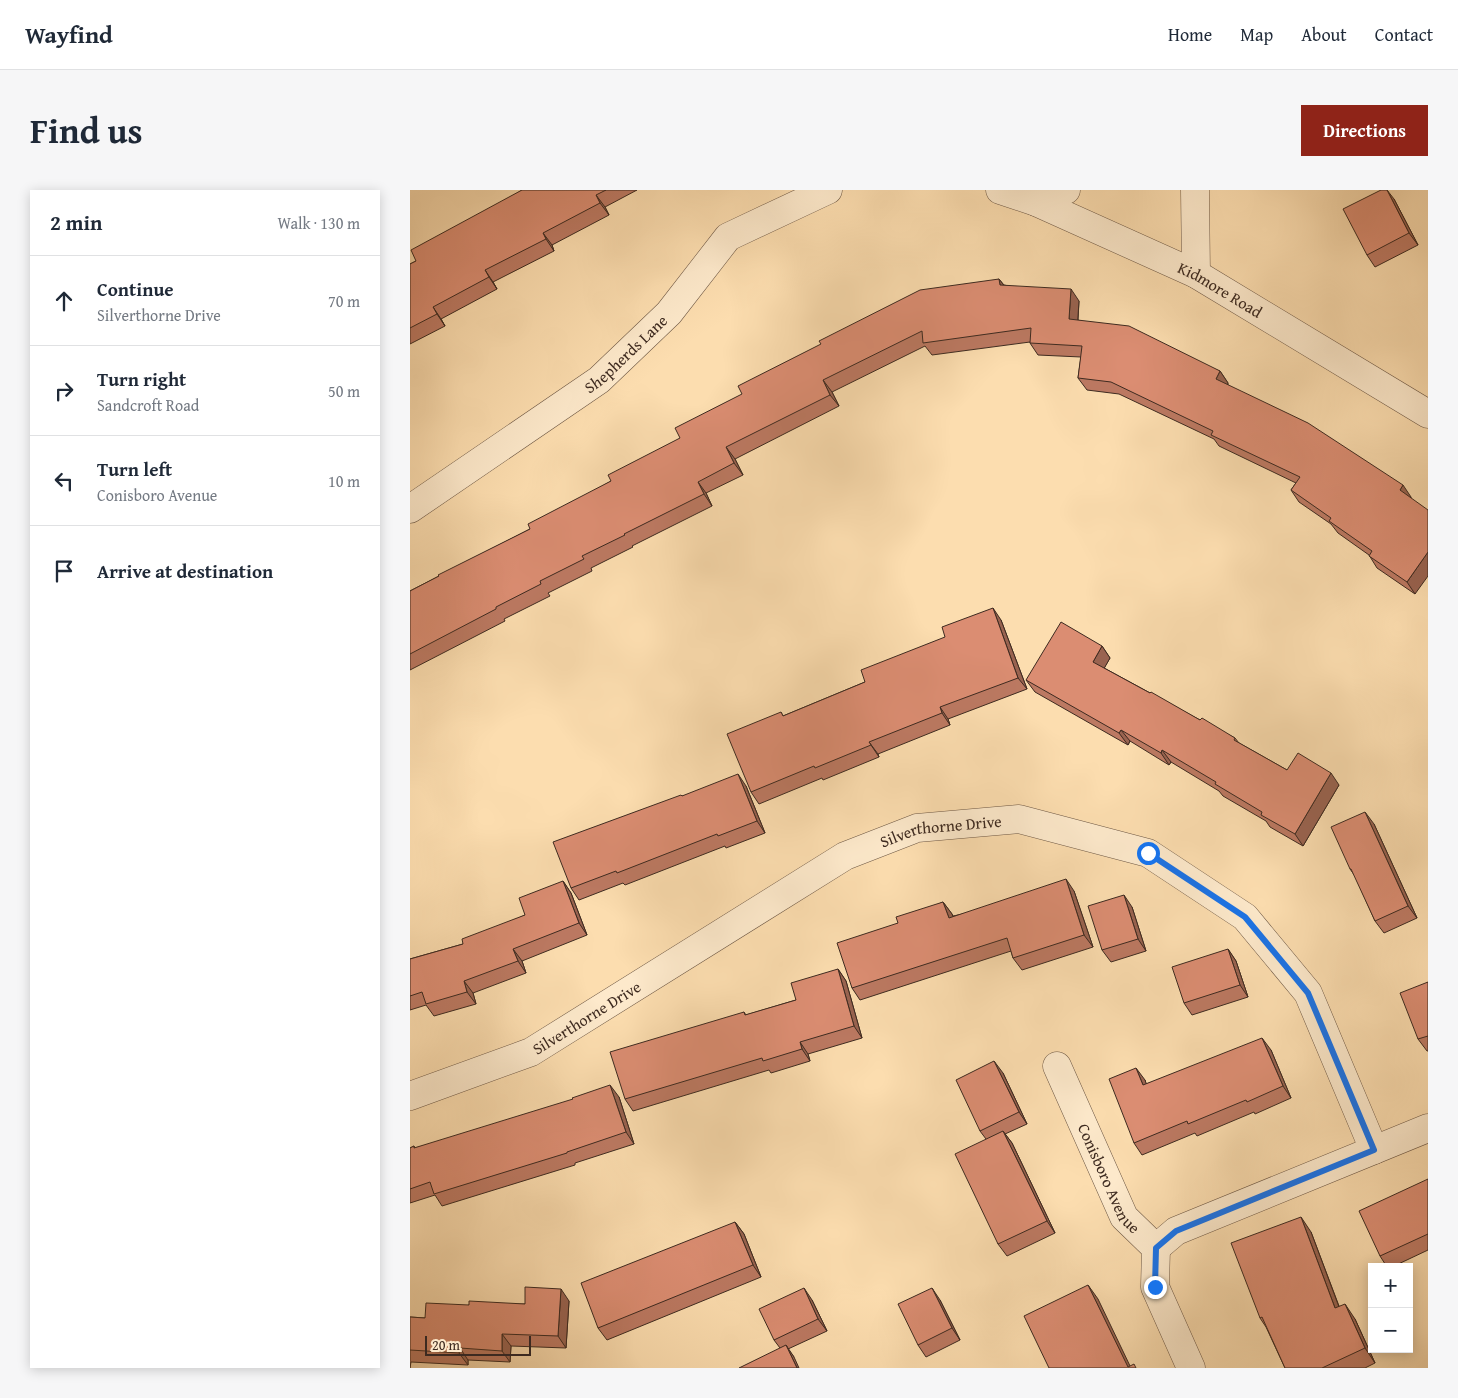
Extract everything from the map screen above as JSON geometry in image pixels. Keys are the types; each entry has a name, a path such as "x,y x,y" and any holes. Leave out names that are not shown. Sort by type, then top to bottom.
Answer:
{"street":[{"name":"Shepherds Lane","path":"410,509 599,380 669,313 728,237 828,190"},
{"name":"Kidmore Road","path":"1000,190 1036,202 1196,274 1428,414"},
{"path":"1036,202 1066,190"},
{"path":"1195,190 1196,274"},
{"name":"Silverthorne Drive","path":"410,1096 531,1052 845,856 917,828 1019,819 1148,853 1245,917 1308,993 1374,1150"},
{"name":"Conisboro Avenue","path":"1057,1066 1124,1217 1156,1248 1155,1287 1191,1368"},
{"path":"1156,1248 1176,1231 1428,1128"}],"building":[{"path":"522,190 606,190 596,195 600,203 543,233 546,239 485,270 489,277 433,307 437,314 410,328 410,264 416,261 411,250"},
{"path":"1381,190 1387,190 1409,233 1367,255 1343,209"},
{"path":"999,279 1000,285 1071,289 1069,319 1129,326 1220,371 1216,379 1308,423 1403,485 1400,490 1428,510 1428,552 1407,582 1369,556 1372,551 1329,521 1331,518 1291,490 1300,477 1211,435 1213,431 1111,382 1078,378 1082,346 1030,343 1031,328 923,343 922,331 823,380 830,395 726,447 734,463 698,482 704,494 582,556 584,559 540,581 541,584 410,654 410,591 530,529 528,524 611,481 608,475 680,438 675,428 742,394 738,386 821,344 819,341 920,290"},
{"path":"993,608 1018,678 940,707 942,713 869,742 871,745 751,792 727,734 781,712 783,716 865,682 861,670 945,637 942,627"},
{"path":"1061,622 1102,646 1093,662 1200,720 1202,718 1235,738 1234,740 1287,770 1298,753 1331,773 1295,834 1261,815 1262,812 1162,750 1161,753 1121,730 1119,733 1026,680"},
{"path":"738,774 757,821 571,888 553,842"},
{"path":"1365,812 1408,906 1375,921 1331,827"},
{"path":"1066,879 1084,935 1013,958 1007,938 852,988 837,943 898,923 896,917 943,902 949,918"},
{"path":"563,881 579,923 513,949 518,961 464,981 467,992 426,1004 422,992 410,996 410,959 463,944 462,939 525,915 519,898"},
{"path":"1124,895 1138,939 1102,950 1088,906"},
{"path":"1228,949 1240,985 1184,1003 1172,967"},
{"path":"838,969 854,1026 800,1042 802,1049 763,1061 762,1058 625,1099 610,1052 744,1012 745,1015 796,1000 791,983"},
{"path":"1428,982 1428,1036 1418,1039 1400,993"},
{"path":"1262,1038 1283,1086 1247,1102 1246,1100 1188,1124 1187,1121 1134,1143 1109,1079 1136,1068 1143,1085"},
{"path":"994,1061 1019,1112 980,1131 956,1080"},
{"path":"610,1085 626,1132 567,1153 434,1194 430,1182 410,1189 410,1148 573,1099"},
{"path":"1003,1131 1047,1221 998,1244 955,1154"},
{"path":"1428,1179 1428,1234 1380,1256 1359,1211"},
{"path":"1301,1217 1335,1308 1345,1304 1365,1348 1322,1368 1285,1368 1262,1317 1260,1318 1231,1243"},
{"path":"735,1222 753,1265 598,1328 581,1283"},
{"path":"1088,1285 1128,1367 1134,1364 1136,1368 1049,1368 1024,1316"},
{"path":"525,1287 561,1289 558,1336 502,1334 502,1351 460,1348 459,1353 410,1350 410,1317 425,1318 426,1303 469,1305 469,1301 525,1304"},
{"path":"804,1288 818,1319 774,1340 759,1309"},
{"path":"932,1288 952,1328 918,1345 898,1304"},
{"path":"786,1345 797,1368 739,1368"}],"route":[{"path":"1148,853 1245,917 1308,993 1374,1150 1176,1231 1156,1248 1155,1287"}]}
